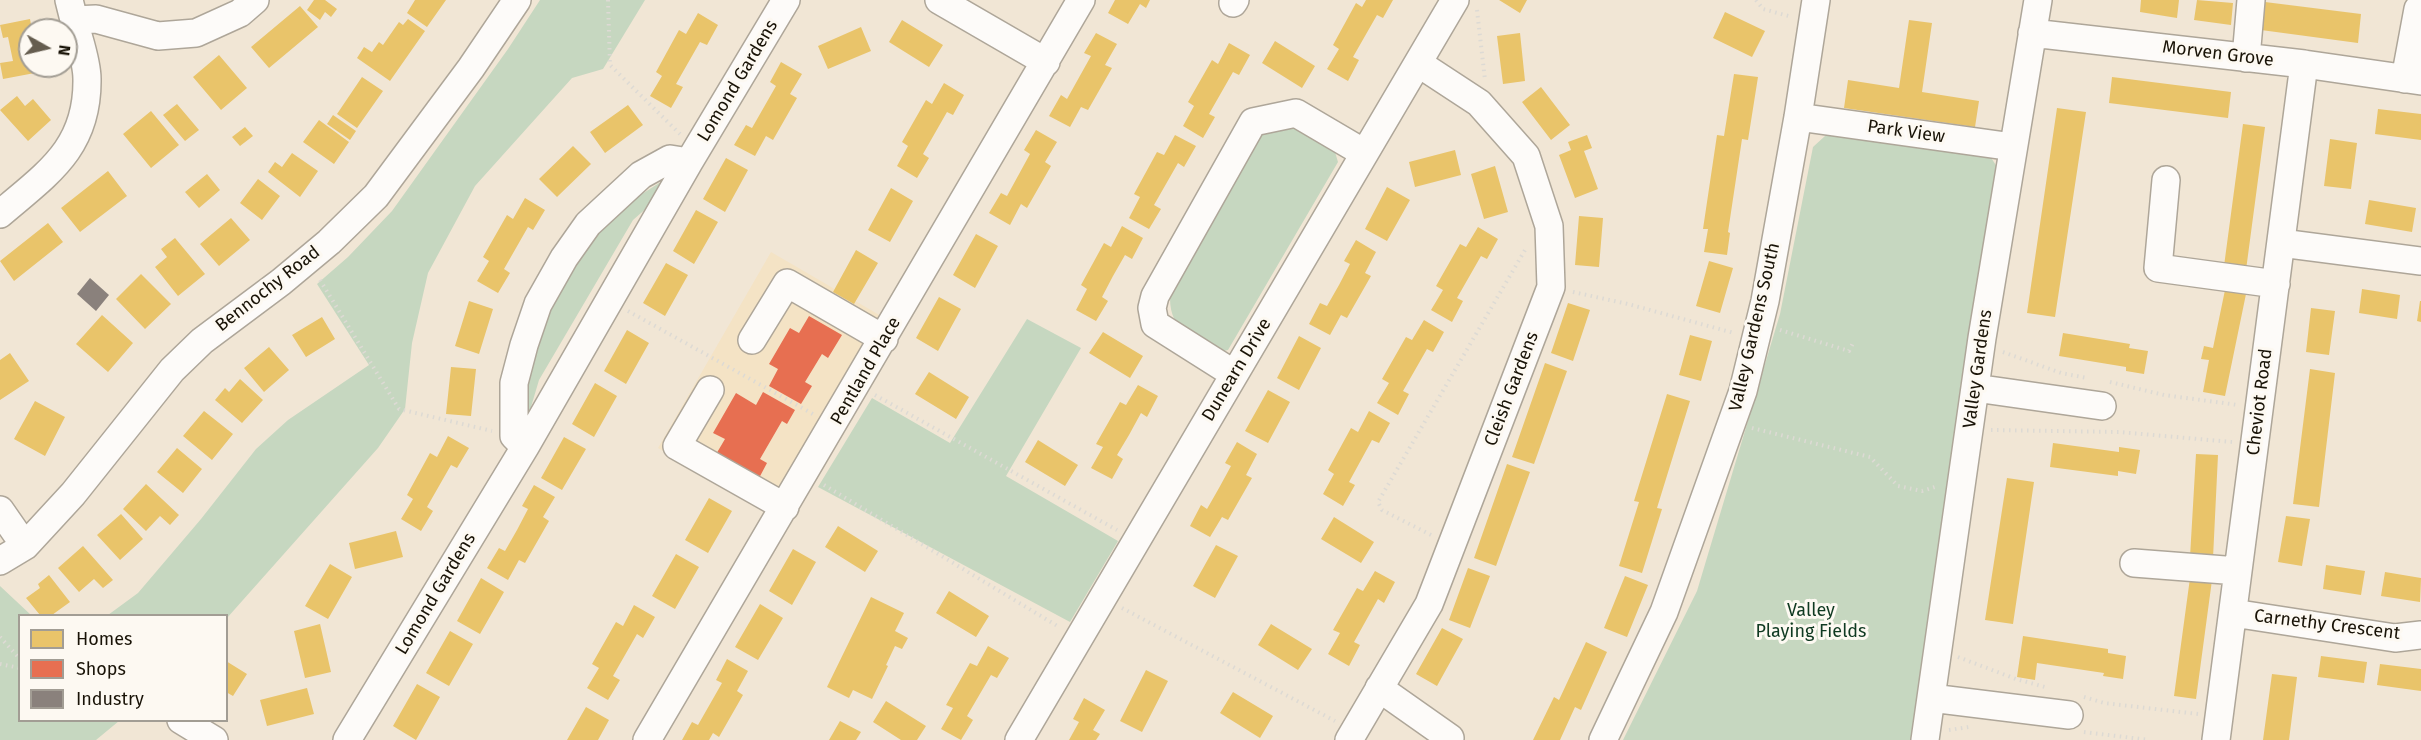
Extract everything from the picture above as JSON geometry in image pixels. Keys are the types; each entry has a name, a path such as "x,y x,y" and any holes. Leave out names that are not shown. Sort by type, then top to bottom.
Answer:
{"street":[{"path":"71,10 158,36 196,33 240,13 255,0"},
{"name":"Bennochy Road","path":"0,561 25,546 73,494 171,370 202,341 308,259 376,196 471,68 517,0"},
{"name":"Lomond Gardens","path":"347,740 687,151 786,0"},
{"path":"939,0 1046,62"},
{"name":"Pentland Place","path":"647,740 1082,0"},
{"name":"Dunearn Drive","path":"1019,740 1455,0"},
{"name":"Valley Gardens","path":"1925,740 1982,338 2038,0"},
{"path":"2246,58 2251,0"},
{"name":"Morven Grove","path":"2032,33 2304,64 2413,80 2418,9 2421,7"},
{"path":"0,213 62,160 76,138 85,108 87,77 71,10"},
{"name":"Valley Gardens South","path":"1603,740 1664,612 1743,391 1765,301 1814,12"},
{"name":"Cleish Gardens","path":"1351,736 1429,604 1551,287 1549,226 1526,156 1479,103 1418,63"},
{"name":"Cheviot Road","path":"2218,728 2304,64"},
{"path":"1234,374 1155,324 1152,308 1155,296 1253,122 1296,113 1364,153"},
{"name":"Park View","path":"1798,117 2013,147"},
{"name":"Lomond Gardens","path":"519,442 514,383 538,304 564,258 588,224 640,176 687,151"},
{"path":"2166,180 2158,268 2276,284"},
{"path":"2281,243 2421,261"},
{"path":"753,340 787,283 884,339"},
{"path":"1975,388 2102,406"},
{"path":"710,390 677,446 785,507"},
{"path":"0,510 25,546"},
{"path":"2134,562 2238,571"},
{"name":"Carnethy Crescent","path":"2233,613 2395,638 2421,634"},
{"path":"1379,688 1450,738 1449,740"},
{"path":"1931,698 2075,706"},
{"path":"184,722 214,740"}],"path":[{"path":"608,0 610,65 687,151"},
{"path":"1475,0 1490,116"},
{"path":"1756,0 1763,9 1814,12"},
{"path":"1452,546 1382,510 1378,502 1528,246"},
{"path":"308,259 399,409 519,442"},
{"path":"1583,294 1849,351 1853,343"},
{"path":"621,308 814,415"},
{"path":"1982,338 2006,355 2061,373 2089,378"},
{"path":"2102,406 2108,382 2164,395 2259,408"},
{"path":"857,385 1136,541"},
{"path":"1731,423 1870,457 1898,486 1922,491 1937,486 1951,489 1948,506 1957,507"},
{"path":"1969,429 2119,432 2255,445"},
{"path":"806,473 1066,631"},
{"path":"1103,598 1351,736"},
{"path":"0,637 18,657"},
{"path":"1938,650 2016,679 2049,688"},
{"path":"0,664 18,668"},
{"path":"2149,740 2074,731 2075,706 2104,703 2218,728"}],"shaded area":[{"path":"771,252 881,316 767,512 658,448"}],"green space":[{"path":"540,0 645,0 603,69 572,78 475,186 428,273 412,343 405,409 378,448 228,617 228,614 109,614 138,593 201,519 256,449 288,420 369,365 317,284 348,257 392,211 508,49"},
{"path":"1289,123 1335,152 1338,162 1228,350 1220,352 1185,332 1179,326 1174,319 1170,298 1264,131"},
{"name":"Valley Playing Fields","path":"1840,131 1988,153 2001,173 1962,375 1914,740 1623,740 1697,591 1780,314 1813,147 1825,136"},
{"path":"667,178 649,206 633,220 539,380 531,407 522,423 526,370 547,306 596,230 631,201"},
{"path":"1027,319 1081,348 1006,476 1118,541 1070,622 818,487 872,398 950,443"},
{"path":"0,586 30,614 18,614 18,722 118,722 96,740 0,740"}],"building: Homes":[{"path":"314,0 325,0 337,9 331,17 325,12 320,20 307,10"},
{"path":"415,0 446,0 427,27 407,13"},
{"path":"1115,0 1150,0 1146,8 1140,4 1128,24 1108,13"},
{"path":"1366,0 1393,0 1383,18 1377,15 1353,57 1359,60 1348,81 1327,69 1339,49 1333,45 1356,3 1362,7"},
{"path":"1499,0 1527,0 1520,13"},
{"path":"2141,0 2179,0 2177,18 2140,12"},
{"path":"2197,0 2233,3 2231,25 2194,20"},
{"path":"2265,2 2361,14 2358,43 2261,30"},
{"path":"300,6 318,27 269,68 251,47"},
{"path":"1725,12 1765,31 1752,57 1713,38"},
{"path":"698,13 718,25 707,45 700,42 676,84 683,87 671,108 650,96 662,76 656,72 679,30 686,34"},
{"path":"408,19 425,31 390,81 357,58 364,47 372,52 379,42 383,45 399,22 403,25"},
{"path":"902,20 943,45 929,67 889,42"},
{"path":"1909,20 1932,23 1922,92 1979,101 1975,127 1844,108 1848,80 1899,88"},
{"path":"18,21 18,76 3,79 0,63 13,61 8,37 3,38 0,25"},
{"path":"861,27 871,51 828,69 818,46"},
{"path":"1096,33 1117,44 1105,65 1112,68 1088,110 1081,107 1070,127 1049,116 1061,95 1067,99 1091,56 1084,53"},
{"path":"1520,33 1525,81 1503,84 1497,36"},
{"path":"1275,41 1315,66 1302,88 1262,63"},
{"path":"1229,43 1250,55 1239,75 1233,72 1209,114 1215,117 1203,138 1183,126 1194,106 1188,102 1212,60 1218,64"},
{"path":"219,55 247,88 221,110 193,77"},
{"path":"781,62 802,74 790,94 797,98 773,140 766,136 755,156 734,145 746,125 752,128 776,86 770,82"},
{"path":"1734,74 1758,77 1748,140 1742,139 1728,232 1730,233 1727,255 1704,252 1708,229 1703,229 1717,135 1724,136"},
{"path":"362,77 383,91 357,128 337,114"},
{"path":"2112,77 2231,92 2228,118 2109,103"},
{"path":"944,83 964,95 953,115 947,112 923,154 929,158 917,178 897,166 908,146 902,142 926,100 932,104"},
{"path":"1541,87 1570,125 1551,140 1522,102"},
{"path":"17,96 25,106 33,99 51,120 28,141 0,110"},
{"path":"177,104 199,130 185,141 163,115"},
{"path":"628,105 643,125 605,153 590,132"},
{"path":"2057,108 2086,112 2055,317 2027,313"},
{"path":"2378,109 2421,114 2421,140 2375,134"},
{"path":"151,111 179,145 151,168 123,134"},
{"path":"333,115 356,131 350,140 327,124"},
{"path":"319,120 349,142 334,164 303,142"},
{"path":"2243,124 2265,127 2246,270 2224,266"},
{"path":"245,127 253,136 240,146 232,137"},
{"path":"1036,130 1057,142 1045,162 1051,166 1027,208 1021,204 1010,225 989,213 1001,193 1007,196 1030,154 1024,150"},
{"path":"1175,135 1196,146 1184,167 1178,163 1154,205 1161,209 1149,229 1129,218 1140,197 1134,194 1157,152 1164,155"},
{"path":"1587,135 1592,148 1584,151 1598,189 1575,198 1559,155 1571,150 1568,142"},
{"path":"2330,139 2357,143 2351,189 2324,186"},
{"path":"573,146 591,164 557,197 539,179"},
{"path":"1455,150 1461,175 1415,187 1409,162"},
{"path":"292,153 318,171 300,197 268,172 275,162 282,167"},
{"path":"726,158 748,170 725,212 703,199"},
{"path":"1495,166 1508,212 1484,219 1471,174"},
{"path":"108,171 127,196 80,232 61,208"},
{"path":"207,174 220,190 199,208 185,192"},
{"path":"258,179 280,196 262,220 240,203"},
{"path":"1387,187 1410,200 1387,241 1365,229"},
{"path":"891,188 913,201 890,242 868,230"},
{"path":"525,198 545,210 533,230 528,227 504,269 510,273 498,293 477,281 489,261 483,257 507,215 513,219"},
{"path":"2369,200 2416,208 2412,232 2365,224"},
{"path":"696,210 718,222 694,264 673,251"},
{"path":"1579,216 1603,218 1599,267 1575,265"},
{"path":"231,218 250,240 219,266 200,244"},
{"path":"48,223 63,242 14,281 0,261"},
{"path":"1122,226 1143,238 1132,259 1125,255 1113,276 1102,297 1108,301 1096,321 1076,310 1087,289 1081,285 1104,243 1111,247"},
{"path":"1478,227 1498,239 1487,259 1481,256 1457,298 1463,301 1452,322 1431,310 1443,290 1436,286 1460,244 1466,247"},
{"path":"976,234 998,246 975,288 953,275"},
{"path":"175,238 205,274 178,296 155,267 167,257 161,249"},
{"path":"1356,240 1376,252 1365,273 1371,276 1347,318 1341,315 1330,335 1309,324 1320,303 1327,306 1339,285 1350,264 1344,261"},
{"path":"856,250 878,263 854,304 833,292"},
{"path":"1709,261 1733,268 1720,313 1696,306"},
{"path":"666,263 688,275 665,316 643,303"},
{"path":"141,274 171,304 145,329 116,299"},
{"path":"2362,289 2400,295 2397,319 2359,313"},
{"path":"2225,290 2246,294 2225,396 2203,392 2209,360 2201,359 2204,346 2213,348"},
{"path":"939,297 961,309 938,351 916,338"},
{"path":"469,301 493,309 479,354 455,346"},
{"path":"2421,301 2421,322 2417,321"},
{"path":"1568,303 1590,310 1573,361 1551,353"},
{"path":"2311,308 2335,311 2329,355 2306,352"},
{"path":"102,315 133,343 108,372 76,344"},
{"path":"322,317 335,339 306,357 292,335"},
{"path":"1424,320 1444,332 1433,352 1427,349 1403,391 1409,394 1398,415 1377,403 1389,383 1382,379 1406,337 1412,340"},
{"path":"627,330 649,343 626,384 604,371"},
{"path":"1103,332 1143,356 1130,378 1089,353"},
{"path":"2063,333 2130,344 2129,348 2148,351 2144,374 2126,371 2126,367 2059,356"},
{"path":"1690,335 1712,341 1701,381 1679,375"},
{"path":"1299,336 1321,348 1299,390 1277,378"},
{"path":"269,347 289,370 264,392 244,368"},
{"path":"10,353 29,381 0,400 0,360"},
{"path":"1545,363 1567,371 1534,464 1512,457"},
{"path":"451,367 476,369 471,416 446,414"},
{"path":"2310,369 2335,373 2319,507 2293,504"},
{"path":"929,372 969,397 956,419 915,394"},
{"path":"240,379 263,400 242,423 215,400 225,388 229,392"},
{"path":"595,383 617,396 594,437 572,424"},
{"path":"1138,385 1158,396 1147,417 1141,413 1117,455 1123,459 1112,479 1091,468 1103,447 1096,444 1120,402 1126,405"},
{"path":"1268,390 1290,402 1268,443 1245,431"},
{"path":"1667,394 1690,401 1657,508 1662,509 1642,573 1619,566 1639,502 1634,501"},
{"path":"35,401 65,417 45,456 14,439"},
{"path":"204,411 233,434 212,460 183,436"},
{"path":"1369,411 1390,423 1379,443 1372,440 1349,482 1355,485 1343,506 1323,494 1334,474 1328,470 1351,428 1358,432"},
{"path":"448,436 469,448 457,468 451,465 427,507 433,511 421,531 401,519 413,499 407,495 430,453 437,457"},
{"path":"564,437 586,449 562,490 541,478"},
{"path":"1038,440 1078,465 1065,486 1025,462"},
{"path":"1237,442 1257,454 1246,475 1252,478 1228,520 1222,517 1210,537 1190,526 1201,505 1207,509 1219,488 1231,466 1225,463"},
{"path":"2053,443 2119,452 2119,447 2140,450 2136,474 2118,471 2118,476 2050,467"},
{"path":"177,448 202,469 183,493 157,472"},
{"path":"2196,454 2218,455 2213,558 2190,557"},
{"path":"1507,464 1530,472 1496,566 1474,558"},
{"path":"2007,478 2034,482 2013,624 1985,620"},
{"path":"146,484 179,515 170,525 160,516 146,531 123,509"},
{"path":"534,485 555,497 543,517 549,521 525,563 519,560 508,580 487,568 499,548 505,551 517,530 528,509 522,506"},
{"path":"709,498 732,511 708,553 685,540"},
{"path":"121,514 143,539 120,560 97,535"},
{"path":"2286,516 2310,519 2302,566 2278,562"},
{"path":"1334,517 1374,542 1361,563 1321,539"},
{"path":"838,526 878,551 865,572 825,547"},
{"path":"396,531 403,557 355,569 349,543"},
{"path":"1216,545 1238,556 1215,598 1193,586"},
{"path":"83,546 113,580 103,588 94,579 79,592 58,568"},
{"path":"793,549 816,562 792,605 769,591"},
{"path":"676,554 699,567 675,609 652,596"},
{"path":"330,564 352,577 328,619 305,606"},
{"path":"2326,565 2365,571 2361,595 2323,589"},
{"path":"1468,568 1490,576 1470,628 1449,620"},
{"path":"1375,571 1395,582 1384,603 1378,599 1354,642 1360,645 1349,666 1328,654 1340,633 1333,630 1357,588 1363,591"},
{"path":"2385,572 2421,578 2420,602 2381,596"},
{"path":"49,575 70,602 53,614 39,614 26,598 40,588 38,584"},
{"path":"1625,576 1648,585 1627,637 1604,628"},
{"path":"481,578 504,592 480,634 457,621"},
{"path":"2190,578 2212,580 2196,699 2174,696"},
{"path":"949,591 989,616 976,637 936,613"},
{"path":"871,597 904,613 895,631 908,638 902,649 895,646 872,699 853,690 849,698 827,687"},
{"path":"760,604 783,618 758,660 735,647"},
{"path":"634,605 655,617 643,638 637,634 613,676 620,680 608,700 587,688 599,668 592,664 616,622 623,626"},
{"path":"320,624 331,672 305,678 294,631"},
{"path":"1271,624 1312,649 1298,670 1258,645"},
{"path":"1442,628 1463,639 1437,686 1416,674"},
{"path":"450,631 473,644 449,686 426,673"},
{"path":"2023,636 2108,649 2108,653 2126,656 2123,679 2103,676 2104,673 2037,663 2035,680 2017,677"},
{"path":"1586,642 1607,652 1581,710 1575,707 1560,740 1533,740 1554,697 1559,700"},
{"path":"988,646 1009,658 997,678 991,675 967,716 973,720 961,740 941,729 953,708 946,705 970,663 977,666"},
{"path":"2321,656 2367,662 2364,683 2318,677"},
{"path":"727,659 748,671 737,691 743,695 719,737 713,733 709,740 682,740 692,722 698,725 722,683 716,680"},
{"path":"228,662 247,674 233,696 228,693"},
{"path":"2380,664 2421,669 2421,691 2377,685"},
{"path":"1146,670 1168,681 1142,732 1120,721"},
{"path":"2272,674 2297,677 2289,740 2263,740"},
{"path":"417,684 440,697 416,740 393,726"},
{"path":"307,688 314,714 267,726 260,700"},
{"path":"1233,692 1273,716 1260,738 1220,713"},
{"path":"1084,698 1105,710 1093,730 1100,734 1096,740 1069,740 1079,722 1073,719"},
{"path":"886,701 926,726 917,740 901,740 873,722"},
{"path":"586,707 609,720 598,740 567,740"},
{"path":"840,721 861,732 856,740 829,740"}],"building: Shops":[{"path":"809,316 842,335 828,358 822,354 805,382 812,386 801,404 769,386 778,369 769,364 790,328 799,333"},
{"path":"763,392 795,410 787,424 782,421 760,459 767,463 758,480 715,456 725,439 713,433 736,393 756,405"}],"building: Industry":[{"path":"90,278 109,295 96,311 77,294"}]}
